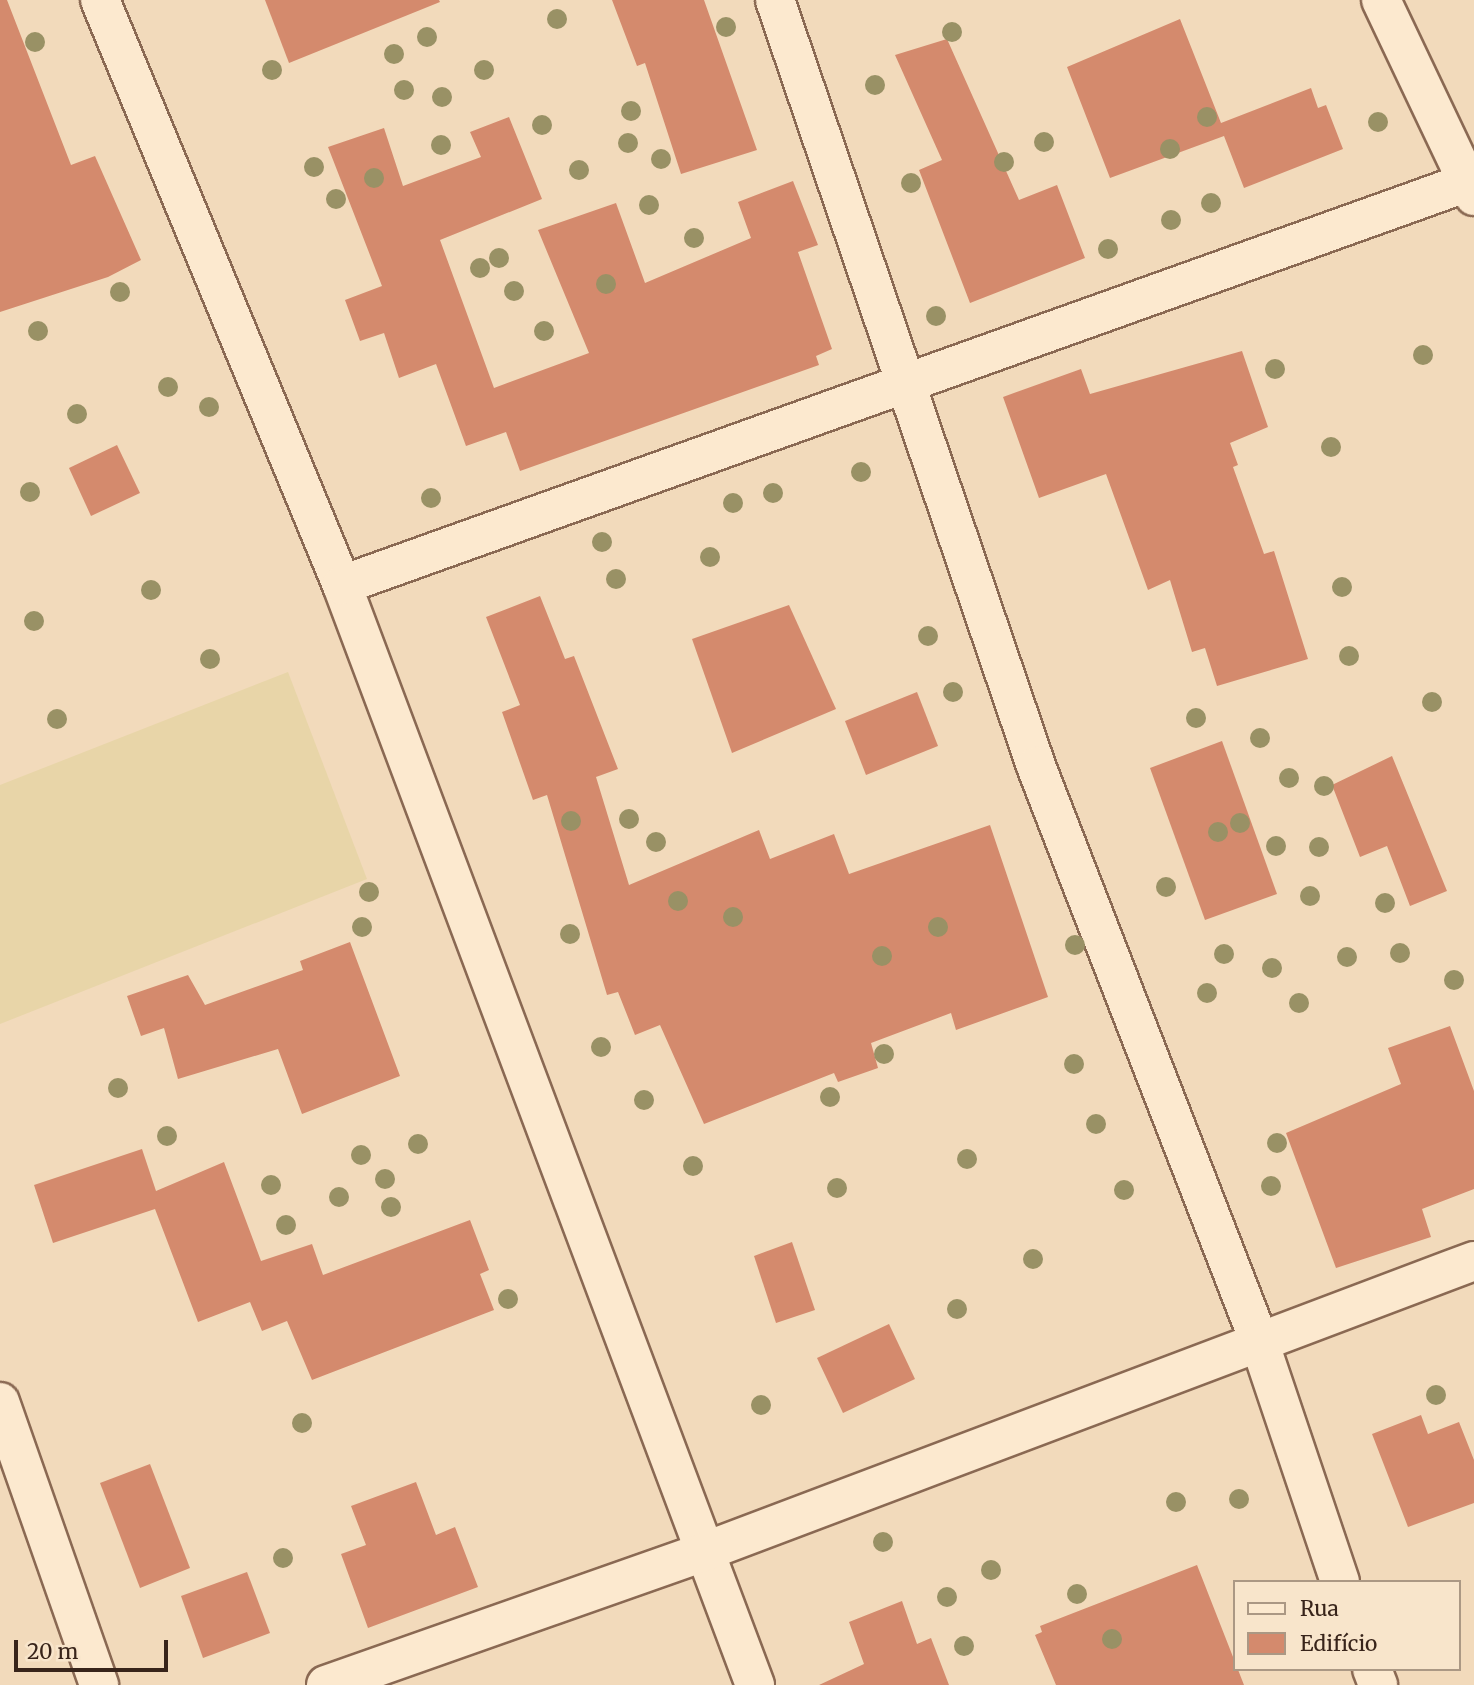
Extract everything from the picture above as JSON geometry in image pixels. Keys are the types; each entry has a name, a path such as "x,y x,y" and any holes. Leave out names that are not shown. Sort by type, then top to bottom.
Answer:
{"street":[{"path":"100,0 342,585 755,1685"},
{"path":"775,0 1036,766 1258,1338 1339,1580"},
{"path":"342,585 1472,186 1381,0"},
{"path":"326,1685 706,1550 1258,1338 1474,1261"},
{"path":"0,1402 100,1685"}],"shaded area":[{"path":"288,672 367,879 0,1024 0,785"}],"building":[{"path":"0,0 7,0 71,165 95,156 141,260 108,277 0,312"},
{"path":"265,0 439,0 440,2 289,63"},
{"path":"612,0 704,0 757,150 681,174 645,63 637,66"},
{"path":"1180,19 1221,123 1311,88 1318,108 1326,105 1343,149 1244,188 1224,136 1110,178 1067,67"},
{"path":"947,39 1019,200 1057,185 1085,258 970,303 919,170 942,160 895,55"},
{"path":"509,117 542,199 440,240 494,388 589,353 538,230 616,203 645,283 751,238 738,202 793,181 818,245 798,252 832,349 816,356 819,365 520,471 506,432 466,446 436,364 399,378 384,333 360,341 345,300 382,286 328,147 384,128 403,186 481,157 470,132"},
{"path":"1242,351 1268,427 1230,443 1238,465 1233,467 1264,554 1274,551 1308,659 1217,686 1205,648 1192,652 1170,580 1148,590 1106,474 1039,498 1003,397 1081,369 1090,394"},
{"path":"117,445 140,493 91,516 69,468"},
{"path":"540,596 565,659 574,656 618,769 596,777 629,885 759,830 770,859 834,834 849,874 990,825 1048,997 956,1030 951,1013 871,1043 878,1068 838,1082 834,1073 704,1124 660,1025 635,1035 618,992 607,995 547,795 533,800 502,712 520,705 486,617"},
{"path":"789,605 836,709 732,753 692,639"},
{"path":"917,692 938,746 866,775 845,721"},
{"path":"1222,741 1277,894 1205,920 1150,768"},
{"path":"1392,756 1447,891 1410,906 1387,846 1360,857 1332,785"},
{"path":"350,942 400,1076 302,1114 278,1049 178,1079 164,1028 141,1036 127,996 188,975 205,1005 303,970 300,961"},
{"path":"1450,1026 1474,1091 1474,1189 1422,1209 1431,1237 1336,1268 1286,1133 1401,1084 1388,1048"},
{"path":"142,1149 156,1191 224,1162 261,1261 312,1244 323,1275 470,1220 489,1270 480,1274 494,1310 312,1380 287,1321 262,1331 250,1302 198,1322 155,1209 53,1243 34,1185"},
{"path":"792,1242 815,1310 776,1323 754,1256"},
{"path":"889,1324 915,1379 843,1413 817,1358"},
{"path":"1421,1415 1428,1434 1459,1422 1474,1460 1474,1503 1408,1527 1372,1434"},
{"path":"150,1464 190,1568 140,1588 100,1483"},
{"path":"416,1482 436,1535 455,1527 478,1587 368,1628 341,1554 366,1545 351,1506"},
{"path":"1197,1565 1232,1654 1232,1671 1239,1671 1244,1685 1056,1685 1035,1635 1042,1632 1040,1626"},
{"path":"247,1572 270,1633 203,1658 181,1596"},
{"path":"902,1601 917,1644 931,1638 949,1685 819,1685 864,1664 849,1622"}]}
